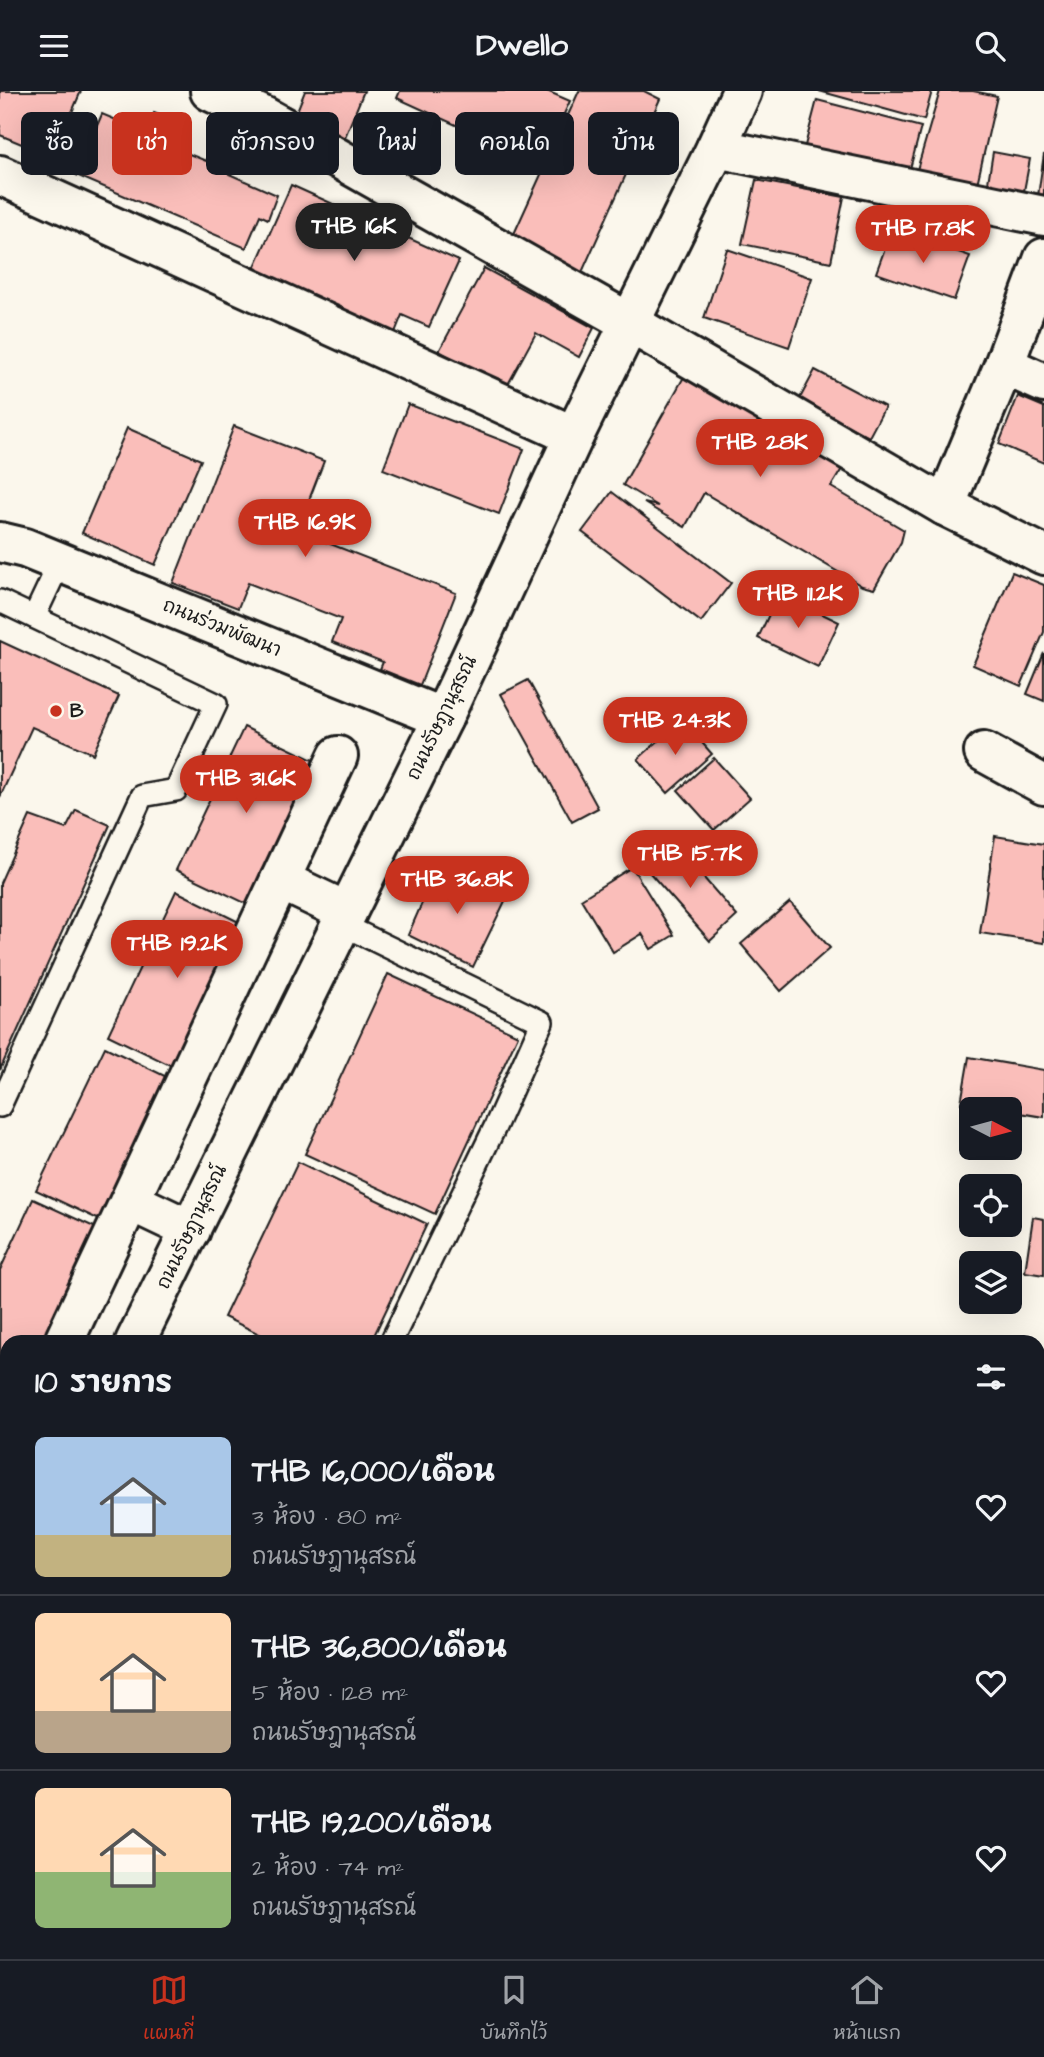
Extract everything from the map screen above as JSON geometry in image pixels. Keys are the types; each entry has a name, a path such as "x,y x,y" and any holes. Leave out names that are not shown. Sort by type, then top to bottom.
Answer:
{"street":[{"path":"210,91 271,104 630,323 945,506 1044,555"},
{"name":"ถนนรัษฎานุสรณ์","path":"138,1335 443,718 574,436 742,91"},
{"path":"716,148 1044,216"},
{"path":"0,175 574,436"},
{"path":"945,506 1004,365 1044,258"},
{"path":"1004,365 1044,383"},
{"name":"ถนนร่วมพัฒนา","path":"0,543 25,548 443,718"},
{"path":"984,752 1044,785"},
{"path":"67,1335 338,756"},
{"path":"280,880 344,918"},
{"path":"130,1201 191,1230"}],"lane":[{"path":"34,617 60,562"},
{"path":"0,601 216,704 176,790 142,796 0,1107"},
{"path":"344,918 541,1022 495,1127 394,1335"}],"building":[{"path":"0,91 81,91 72,112 21,112 21,144 0,135"},
{"path":"305,91 364,91 353,112 343,142 339,140 339,112 297,112"},
{"path":"400,91 547,91 570,101 565,112 455,112 455,125 441,118 441,112 428,112 397,98"},
{"path":"579,91 644,91 660,99 654,112 588,112 588,175 626,175 579,279 508,247 541,175 574,175 574,112 569,112"},
{"path":"819,91 932,91 924,120"},
{"path":"940,91 973,91 997,96 975,193 914,180"},
{"path":"817,100 921,127 906,184 802,157"},
{"path":"102,114 112,118 112,175 192,175 192,155 206,161 206,175 231,175 277,195 268,219 260,215 246,248 76,175 98,175 98,123"},
{"path":"993,152 1030,159 1021,207 985,201"},
{"path":"1044,154 1044,211 1036,210"},
{"path":"756,180 844,197 831,262 742,244"},
{"path":"291,185 459,261 429,327 402,315 394,335 253,271"},
{"path":"892,229 970,256 954,300 876,273"},
{"path":"727,249 812,278 789,347 704,318"},
{"path":"484,268 594,328 579,357 536,333 506,388 439,351"},
{"path":"689,368 848,459 831,487 904,530 901,542 874,589 862,586 704,493 685,527 644,503 658,506 623,485"},
{"path":"815,370 885,407 869,437 799,400"},
{"path":"1018,396 1044,407 1044,463 999,444"},
{"path":"408,404 524,449 499,514 383,469"},
{"path":"234,426 324,461 297,531 456,593 420,685 380,669 383,662 332,642 341,619 248,583 238,608 173,583"},
{"path":"127,428 201,460 155,565 82,533"},
{"path":"612,492 731,583 701,622 582,532"},
{"path":"1012,572 1044,585 1044,632 1021,686 973,665"},
{"path":"779,593 839,622 818,667 758,638"},
{"name":"B","path":"0,641 119,696 93,754 32,727 0,797"},
{"path":"1044,653 1044,701 1027,694"},
{"path":"528,680 598,808 572,822 501,694"},
{"path":"682,720 712,754 668,793 638,759"},
{"path":"244,727 315,761 247,904 176,870"},
{"path":"714,758 750,798 714,830 678,790"},
{"path":"76,810 110,825 0,1070 0,883 30,816 66,829"},
{"path":"995,836 1044,844 1044,943 980,933"},
{"path":"670,839 737,916 710,941 642,864"},
{"path":"439,864 507,897 473,967 408,935"},
{"path":"632,867 674,935 651,949 642,934 613,952 581,899"},
{"path":"176,891 247,926 178,1069 108,1035"},
{"path":"790,902 830,948 781,991 741,944"},
{"path":"388,974 518,1035 435,1214 305,1154"},
{"path":"105,1047 175,1081 108,1224 36,1190"},
{"path":"969,1057 1044,1070 1044,1117 1022,1113 1022,1097 962,1097"},
{"path":"298,1162 427,1224 374,1335 261,1335 224,1317"},
{"path":"33,1199 105,1232 57,1335 0,1335 0,1270"},
{"path":"1033,1217 1044,1219 1044,1275 1025,1272"}],"place":[{"name":"B","path":"56,711"}]}
